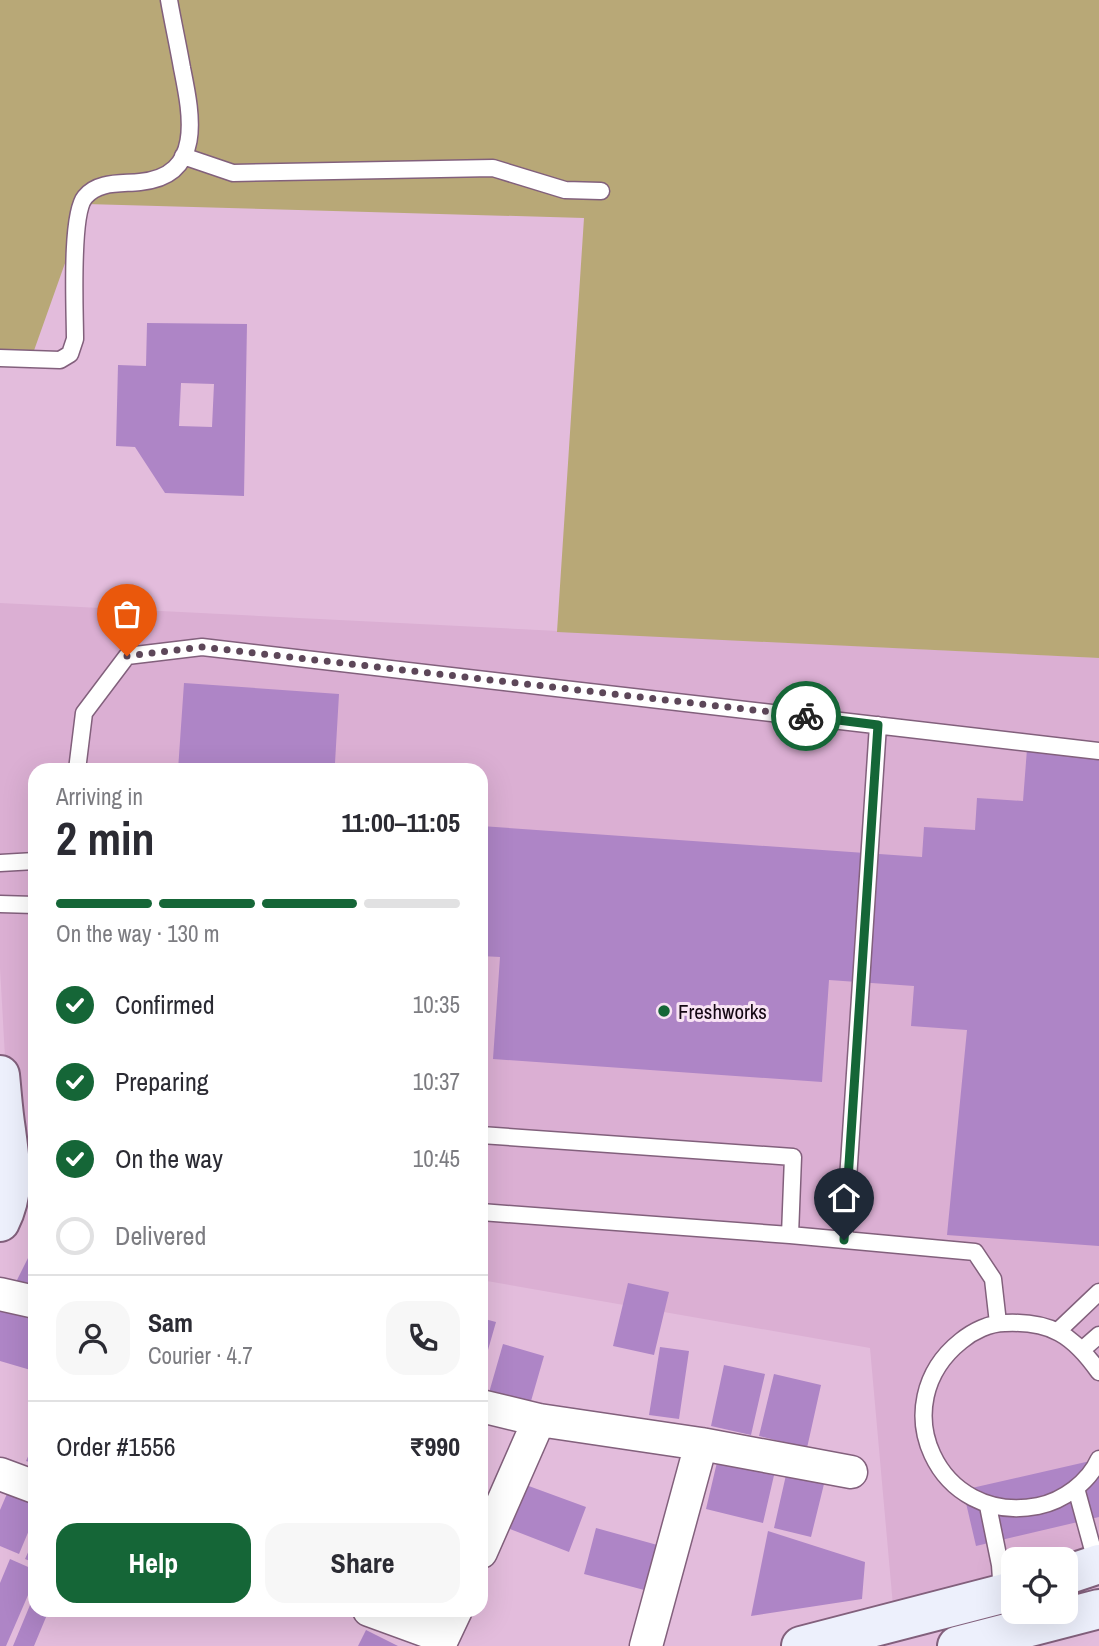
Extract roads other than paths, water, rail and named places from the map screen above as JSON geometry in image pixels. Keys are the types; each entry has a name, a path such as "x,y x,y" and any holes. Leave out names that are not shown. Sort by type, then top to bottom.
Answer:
{"main road":[{"path":"0,1075 3,1128 11,1169 11,1190 7,1209 0,1222"},
{"path":"1078,1609 1099,1609"},
{"path":"801,1646 1001,1610"},
{"path":"957,1646 1001,1613"}],"street":[{"path":"0,1294 28,1300"},
{"path":"488,1408 539,1420 701,1444 851,1472"},
{"path":"488,1536 539,1420"},
{"path":"646,1646 701,1444"},
{"path":"0,1474 28,1484"},
{"path":"395,1617 446,1631"}],"lane":[{"path":"0,358 60,360 70,354 75,339 76,220 85,196 104,185 162,177 183,156 191,134 191,114 169,0"},
{"path":"183,156 233,173 493,168 565,190 601,191"},
{"path":"77,763 84,713 127,656 202,647 1099,751"},
{"path":"844,1240 878,725"},
{"path":"0,863 28,861"},
{"path":"0,904 28,905"},
{"path":"488,1135 793,1157 790,1235"},
{"path":"488,1213 975,1252 993,1279 998,1323"},
{"path":"1058,1331 1099,1292"},
{"path":"1099,1372 1083,1349 1058,1331 1029,1322 998,1323 970,1334 946,1353 930,1380 923,1409 926,1440 939,1469 960,1491 988,1506 1019,1510 1049,1504 1076,1488 1097,1465 1099,1459"},
{"path":"1083,1349 1099,1335"},
{"path":"1076,1488 1087,1568"},
{"path":"988,1506 1001,1571"}],"place":[{"name":"Freshworks","path":"664,1011"}]}
